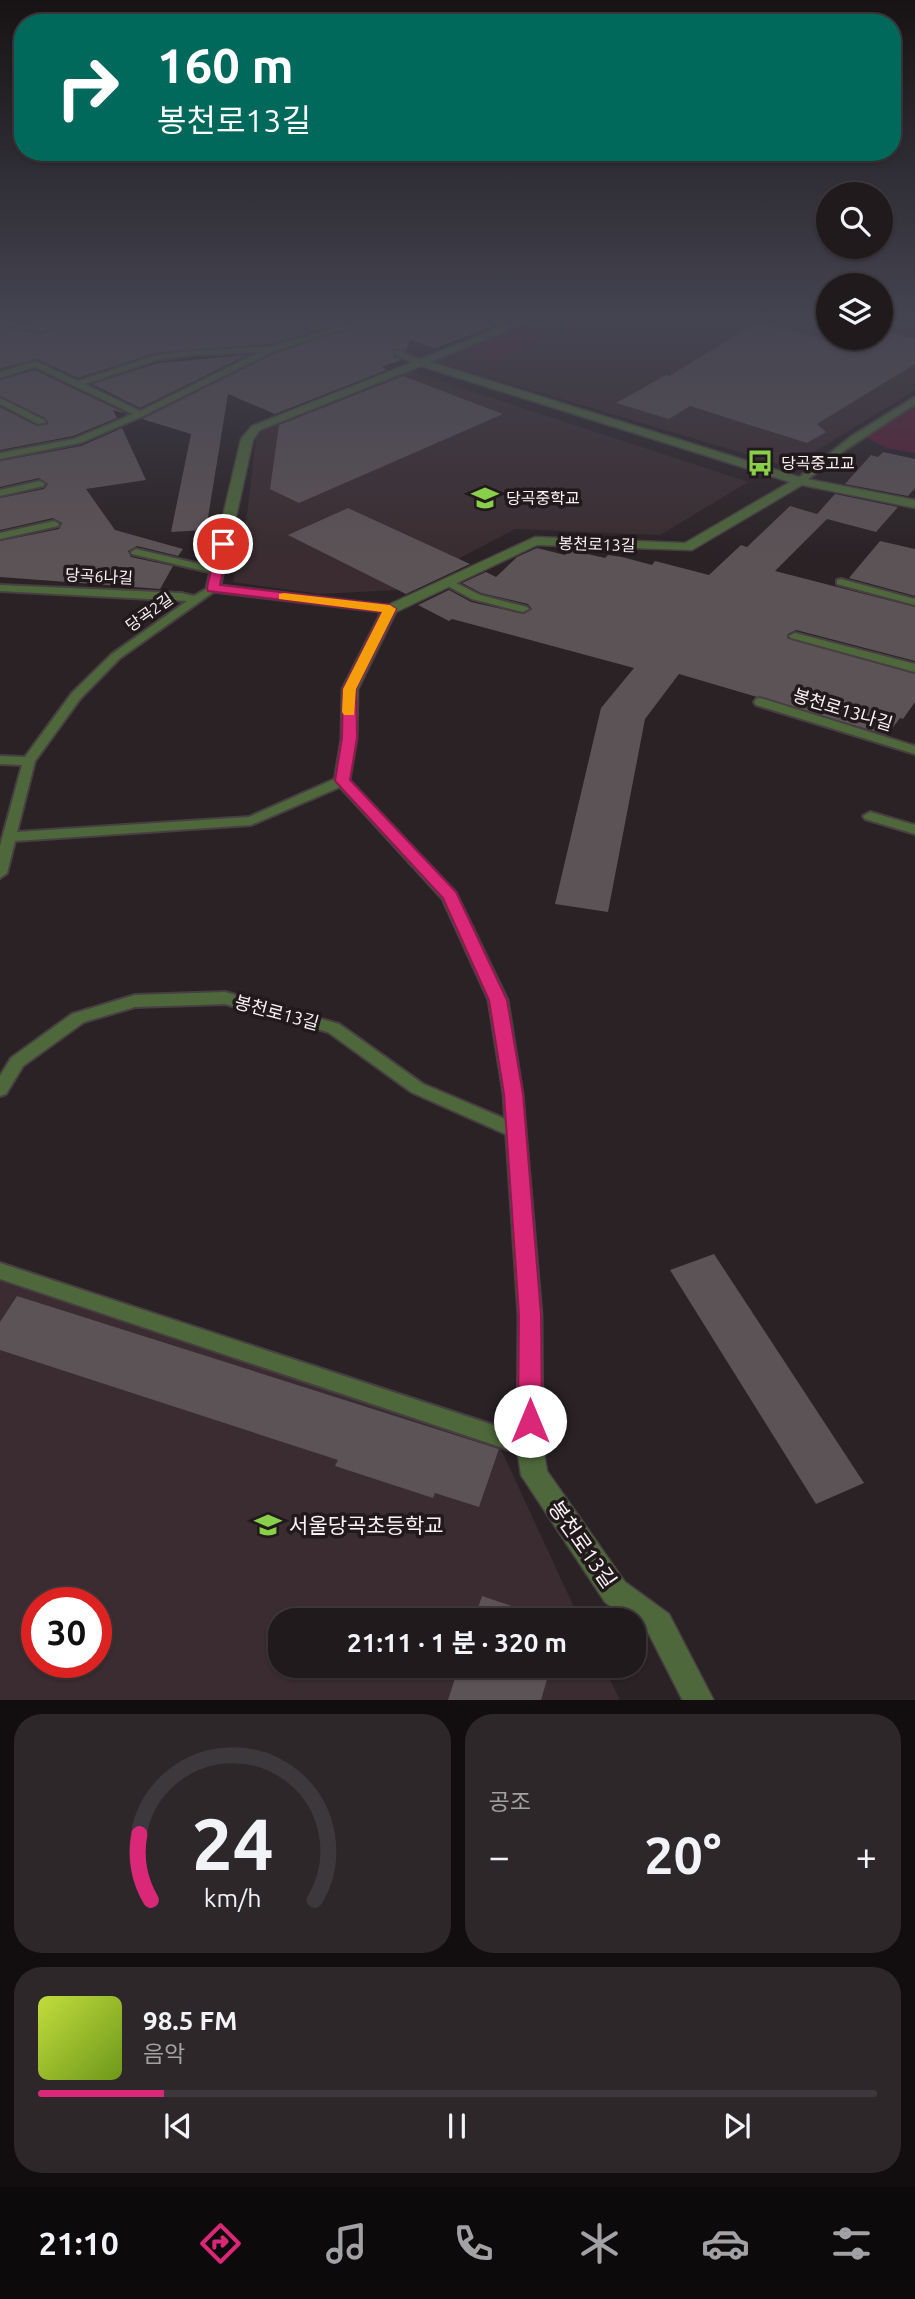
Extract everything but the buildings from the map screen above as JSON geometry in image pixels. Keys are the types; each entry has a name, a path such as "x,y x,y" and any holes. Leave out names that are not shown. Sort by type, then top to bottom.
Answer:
{"street":[{"path":"329,399 256,428 247,439 213,588 390,609 349,689 349,738 342,781"},
{"path":"538,399 800,481 915,504"},
{"name":"봉천로13길","path":"390,609 535,541 687,547 800,481"},
{"name":"봉천로13길","path":"342,781 450,896 498,1000 513,1094 530,1315 530,1447 534,1475 615,1592 659,1624 699,1700"}],"lane":[{"path":"109,399 140,414"},
{"path":"0,456 77,442 170,399"},
{"path":"800,481 819,463 873,425 915,400"},
{"path":"0,401 41,422"},
{"path":"0,493 40,484"},
{"path":"0,536 54,524"},
{"path":"136,552 217,571"},
{"path":"448,582 476,597 523,609"},
{"path":"841,582 915,602"},
{"name":"당곡6나길","path":"0,588 181,596 196,600"},
{"name":"당곡2길","path":"0,873 29,761 77,695 116,656 213,588"},
{"path":"795,635 915,668"},
{"name":"봉천로13나길","path":"760,702 915,750"},
{"path":"0,760 29,761"},
{"path":"9,837 251,821 342,781"},
{"path":"870,816 915,830"},
{"name":"봉천로13길","path":"0,1090 17,1062 79,1018 135,1001 225,999 333,1028 417,1088 516,1131"},
{"path":"0,1270 530,1447"}],"shaded area":[{"name":"당곡중학교","path":"338,399 496,399 748,482 660,535 515,529 399,590 320,594 233,582 247,515 256,437 266,428"},
{"path":"562,399 900,399 790,467"},
{"path":"915,405 915,453 886,448 866,437"},
{"name":"서울당곡초등학교","path":"0,1280 500,1447 574,1608 268,1608 268,1678 609,1678 620,1700 0,1700"}],"slow traffic":[{"path":"284,597 390,609 349,689 349,712"}],"place":[{"name":"당곡중고교","path":"760,463"},
{"name":"당곡중학교","path":"485,498"},
{"name":"서울당곡초등학교","path":"268,1525"}],"route":[{"path":"223,544 213,588 390,609 349,689 349,738 342,781 384,822 450,896 498,1000 513,1094 530,1315 530,1421"}]}
